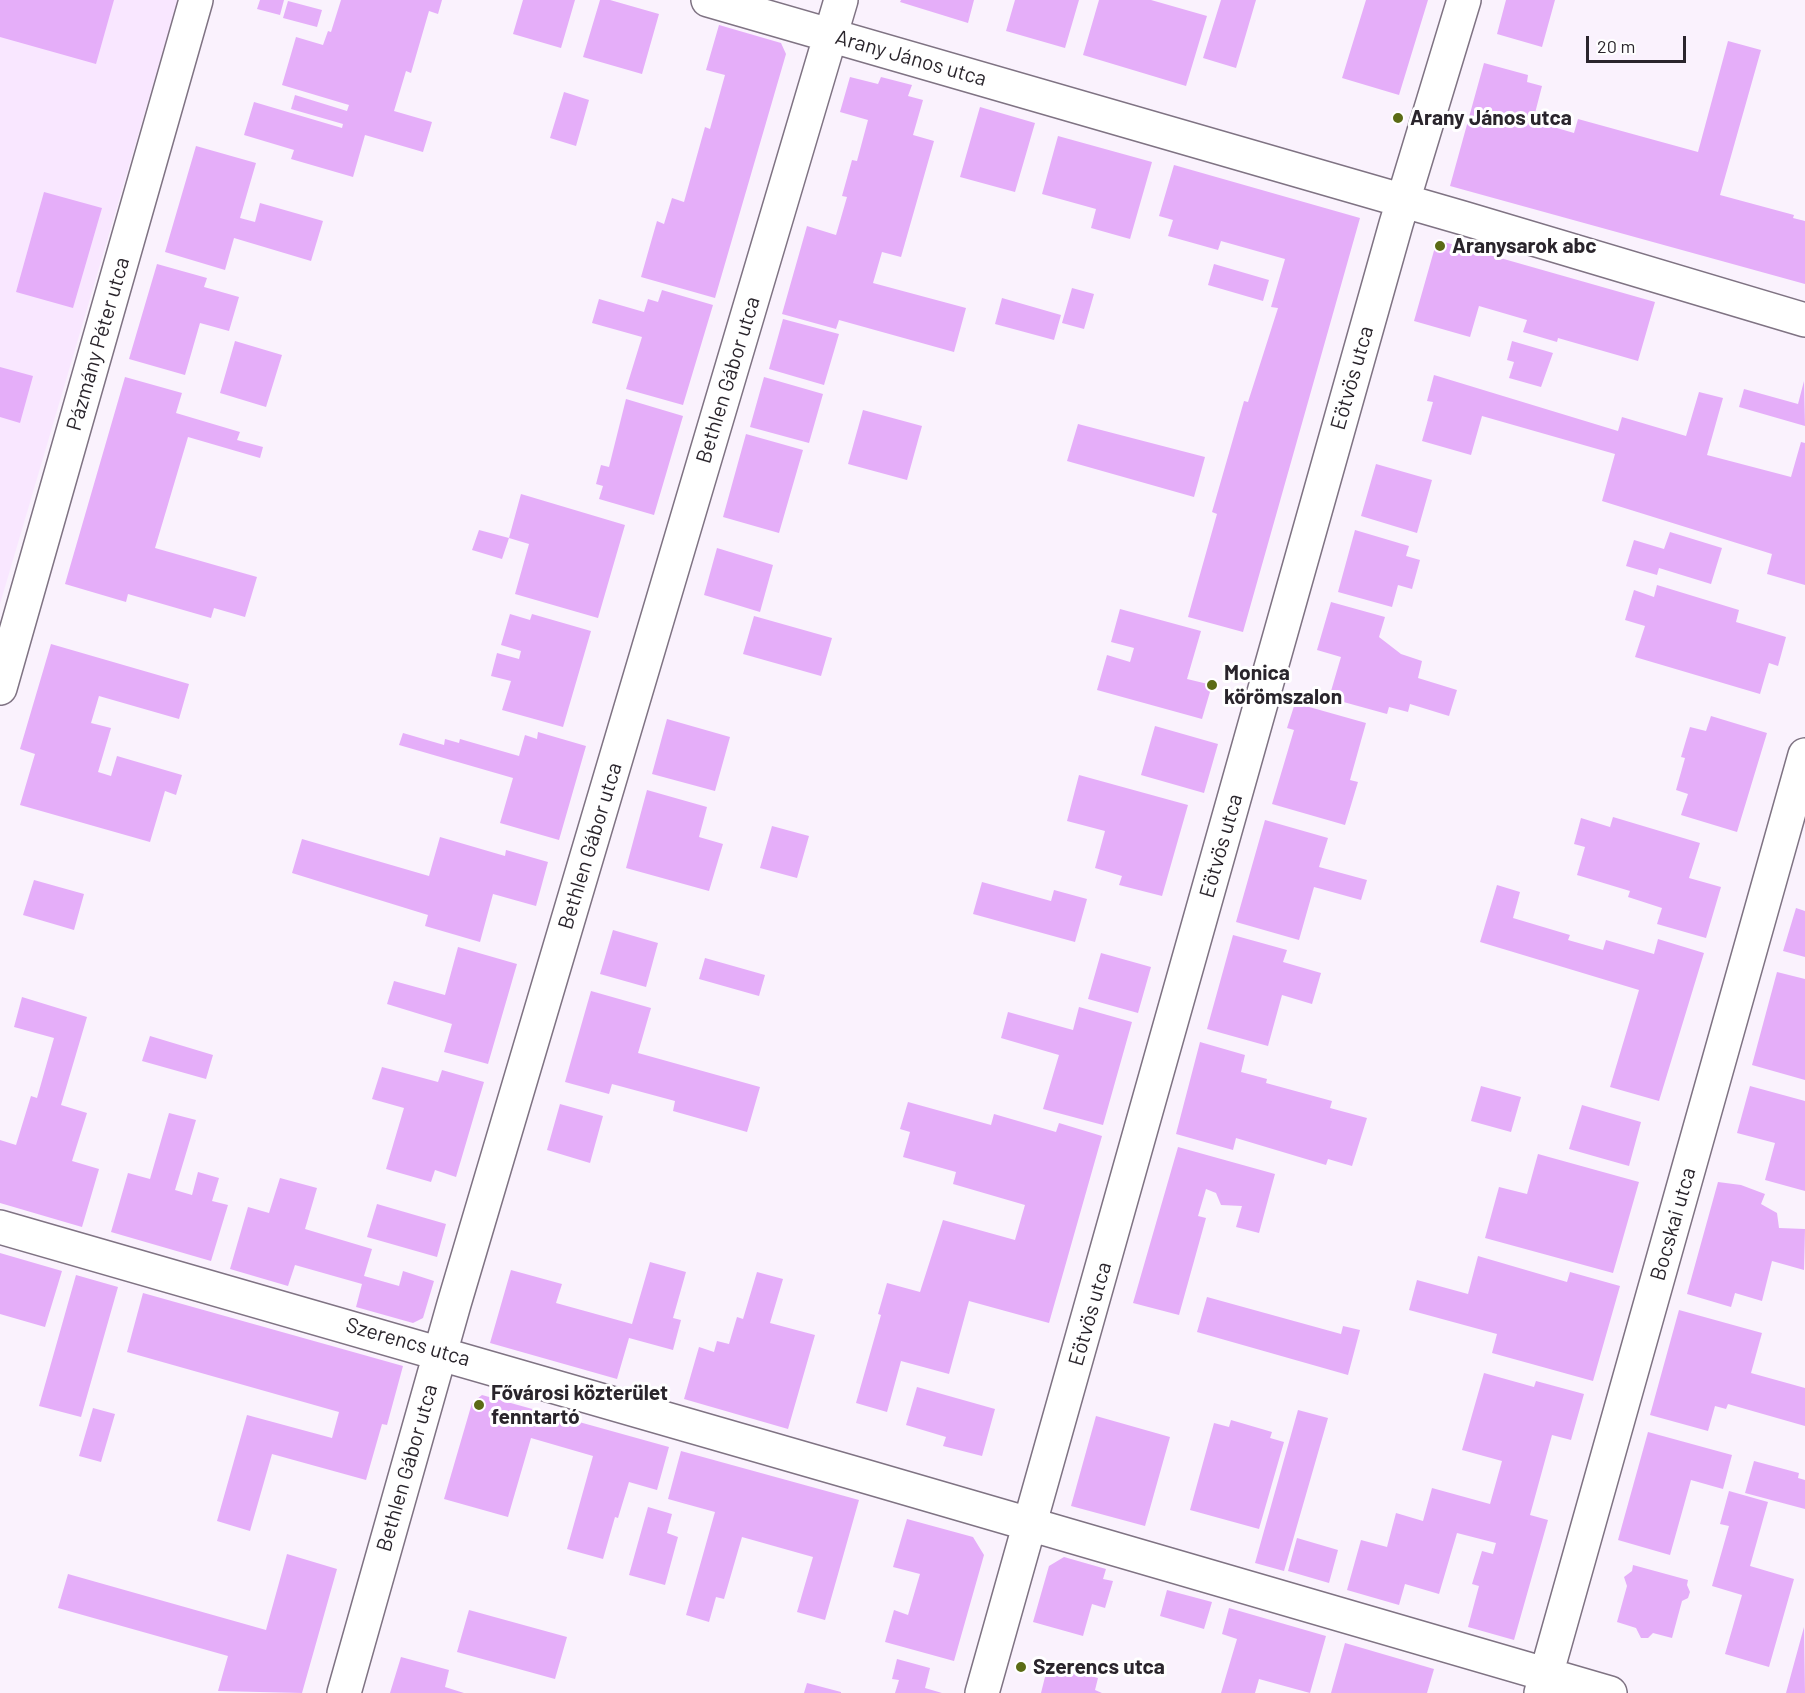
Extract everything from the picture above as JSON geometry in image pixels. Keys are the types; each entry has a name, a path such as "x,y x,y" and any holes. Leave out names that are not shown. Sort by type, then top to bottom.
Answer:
{"street":[{"name":"Pázmány Péter utca","path":"0,688 196,0"},
{"name":"Arany János utca","path":"708,0 1805,320"},
{"name":"Bethlen Gábor utca","path":"344,1693 440,1351 841,0"},
{"name":"Eötvös utca","path":"982,1693 1403,201 1464,0"},
{"name":"Bocskai utca","path":"1544,1684 1805,755"},
{"name":"Szerencs utca","path":"0,1227 440,1351 1030,1526 1544,1684 1610,1693"}],"shaded area":[{"path":"0,0 178,0 0,604"}],"building":[{"path":"0,0 114,0 96,64 0,37"},
{"path":"260,0 284,0 280,15 257,9"},
{"path":"341,0 442,0 438,14 429,11 411,73 406,71 394,111 432,122 423,152 365,135 353,177 291,159 294,150 244,135 254,102 342,128 343,124 291,109 295,95 347,111 349,105 282,85 296,37 323,45 328,31 331,32"},
{"path":"523,0 575,0 561,48 513,34"},
{"path":"600,0 610,0 659,14 642,74 583,57"},
{"path":"901,0 974,0 968,23 900,2"},
{"path":"1015,0 1079,0 1065,48 1006,31"},
{"path":"1099,0 1151,0 1207,16 1186,86 1083,55"},
{"path":"1221,0 1256,0 1236,68 1203,58"},
{"path":"1366,0 1428,0 1399,95 1342,78"},
{"path":"1506,0 1555,0 1542,47 1497,34"},
{"path":"288,1 322,10 317,27 283,18"},
{"path":"719,25 781,43 786,54 715,298 641,277 657,221 664,224 672,198 684,202 705,127 710,129 725,75 706,70"},
{"path":"1728,41 1761,50 1720,195 1794,215 1793,218 1805,221 1805,284 1450,186 1484,63 1528,75 1527,82 1542,86 1533,121 1574,133 1578,119 1698,152"},
{"path":"850,77 878,84 881,77 912,85 908,96 923,100 913,135 934,141 901,257 882,252 873,283 966,308 954,352 839,320 836,329 782,314 807,226 836,235 847,197 842,196 852,160 857,161 868,120 840,112"},
{"path":"564,92 589,100 576,146 550,138"},
{"path":"980,107 1035,123 1015,192 960,177"},
{"path":"1058,136 1152,162 1130,239 1091,228 1096,209 1042,194"},
{"path":"196,146 256,163 240,218 255,222 260,203 323,221 311,261 234,238 225,270 165,252"},
{"path":"1174,165 1360,218 1243,632 1188,617 1217,514 1212,512 1244,401 1248,402 1278,308 1271,307 1285,259 1221,241 1218,250 1168,236 1173,220 1159,216"},
{"path":"44,192 102,208 73,308 16,292"},
{"path":"1437,240 1655,302 1638,361 1558,338 1557,342 1523,332 1527,320 1479,306 1470,337 1414,321"},
{"path":"157,264 207,278 204,287 239,297 229,331 200,323 185,375 129,359"},
{"path":"1214,264 1269,280 1263,301 1208,285"},
{"path":"1072,288 1094,294 1084,329 1062,323"},
{"path":"662,290 713,305 683,405 626,389 642,337 592,323 599,299 644,312 648,299 658,302"},
{"path":"1002,298 1061,315 1054,340 995,324"},
{"path":"783,319 839,334 824,385 769,369"},
{"path":"235,341 282,355 266,407 220,393"},
{"path":"1512,341 1553,353 1541,387 1509,378 1514,362 1507,360"},
{"path":"0,367 33,376 20,423 0,417"},
{"path":"1434,375 1618,431 1622,417 1686,436 1699,392 1723,398 1707,455 1791,477 1801,442 1805,443 1805,585 1767,574 1772,554 1602,501 1615,454 1482,416 1471,455 1422,441 1433,402 1427,401"},
{"path":"125,377 182,393 176,413 240,432 237,440 263,447 260,458 188,437 155,548 257,577 245,617 214,608 211,618 128,594 126,602 65,584"},
{"path":"764,377 823,394 809,443 750,427"},
{"path":"1804,381 1805,426 1739,407 1744,389 1798,404"},
{"path":"626,399 683,416 654,515 599,499 603,486 596,484 601,465 609,467"},
{"path":"863,410 922,426 907,480 848,464"},
{"path":"1078,424 1205,457 1194,497 1067,461"},
{"path":"746,434 803,450 779,533 723,517"},
{"path":"1376,464 1432,480 1417,533 1361,516"},
{"path":"521,494 625,525 598,618 515,594 529,544 509,538"},
{"path":"479,530 509,538 502,559 472,550"},
{"path":"1355,530 1409,546 1406,556 1420,560 1412,589 1398,585 1392,607 1338,592"},
{"path":"1670,532 1722,548 1711,584 1659,568 1657,575 1626,566 1634,540 1664,549"},
{"path":"717,548 773,565 760,612 704,595"},
{"path":"1657,585 1739,610 1736,622 1786,637 1778,666 1769,663 1760,694 1635,657 1645,626 1625,620 1634,590 1654,597"},
{"path":"1331,602 1385,617 1379,637 1401,654 1422,661 1418,678 1457,690 1449,716 1410,704 1408,712 1389,707 1387,714 1329,698 1341,657 1317,650"},
{"path":"1120,609 1201,631 1187,679 1212,685 1202,719 1097,690 1107,655 1130,662 1134,648 1111,642"},
{"path":"510,614 530,620 532,614 591,631 563,727 502,710 511,681 491,676 497,653 519,659 521,651 501,645"},
{"path":"754,616 832,638 821,676 743,654"},
{"path":"51,644 189,684 179,719 99,696 91,723 111,728 98,772 111,776 117,756 182,775 176,795 165,791 150,842 20,805 35,754 20,749"},
{"path":"1295,703 1366,723 1350,780 1358,782 1345,825 1272,804 1294,730 1287,728"},
{"path":"1711,716 1767,733 1737,832 1681,815 1688,794 1676,790 1685,758 1681,757 1690,727 1706,731"},
{"path":"667,719 730,737 715,791 652,774"},
{"path":"1155,726 1218,744 1204,793 1141,775"},
{"path":"538,732 586,746 559,840 500,823 513,778 399,745 403,733 444,745 445,739 459,743 460,739 519,756 525,735 537,739"},
{"path":"1079,775 1188,805 1162,896 1119,885 1122,876 1095,868 1105,831 1067,821"},
{"path":"647,790 707,807 699,837 723,844 709,891 626,868"},
{"path":"1613,817 1700,843 1689,878 1721,887 1706,938 1657,924 1662,908 1628,897 1630,891 1577,875 1585,847 1574,844 1581,818 1610,827"},
{"path":"1265,820 1328,838 1319,867 1367,880 1361,900 1314,887 1299,940 1236,922"},
{"path":"772,826 809,836 797,878 760,868"},
{"path":"440,837 505,856 506,850 548,862 536,906 493,894 480,942 425,926 428,915 292,873 302,839 429,876"},
{"path":"34,880 84,894 74,930 23,915"},
{"path":"982,882 1051,901 1054,890 1087,899 1075,942 973,914"},
{"path":"1497,885 1520,892 1513,918 1570,935 1568,940 1603,950 1606,940 1654,954 1658,939 1704,953 1659,1101 1610,1087 1639,990 1480,942"},
{"path":"1796,908 1805,911 1805,957 1783,951"},
{"path":"613,930 658,943 646,987 600,974"},
{"path":"1233,935 1287,950 1283,962 1321,973 1312,1004 1282,995 1268,1046 1207,1029"},
{"path":"458,947 517,964 488,1064 444,1052 452,1024 387,1004 394,981 445,995"},
{"path":"1101,953 1151,967 1138,1013 1088,999"},
{"path":"705,958 765,975 759,996 699,979"},
{"path":"1777,972 1805,979 1805,1080 1752,1065"},
{"path":"591,991 651,1008 638,1053 760,1087 747,1132 673,1111 675,1101 612,1084 609,1094 565,1082"},
{"path":"22,997 87,1017 61,1105 87,1113 72,1161 99,1169 82,1227 0,1203 0,1140 16,1145 31,1096 37,1098 54,1038 14,1027"},
{"path":"1079,1007 1132,1022 1103,1125 1043,1109 1059,1055 1001,1038 1008,1012 1073,1030"},
{"path":"150,1036 213,1055 206,1079 142,1061"},
{"path":"1200,1042 1245,1055 1241,1072 1267,1079 1266,1083 1332,1101 1330,1108 1367,1118 1352,1166 1328,1159 1326,1165 1236,1138 1233,1150 1176,1134"},
{"path":"382,1067 438,1082 442,1070 484,1082 456,1177 435,1170 431,1182 386,1169 404,1108 372,1099"},
{"path":"1481,1086 1521,1097 1511,1132 1471,1121"},
{"path":"1750,1086 1805,1101 1805,1191 1765,1180 1775,1143 1737,1133"},
{"path":"908,1102 991,1125 994,1114 1056,1132 1059,1123 1102,1136 1049,1323 969,1301 949,1374 901,1361 887,1412 856,1403 881,1315 878,1314 887,1283 920,1292 943,1220 1015,1240 1025,1205 953,1184 956,1172 903,1157 910,1132 900,1129"},
{"path":"560,1104 603,1116 590,1163 547,1150"},
{"path":"1582,1105 1641,1122 1629,1166 1569,1149"},
{"path":"169,1113 196,1120 175,1190 192,1195 198,1172 219,1178 212,1201 228,1205 211,1261 111,1232 128,1173 150,1179"},
{"path":"1178,1147 1275,1174 1259,1233 1236,1227 1242,1206 1221,1205 1216,1193 1206,1189 1198,1216 1206,1218 1179,1315 1133,1303"},
{"path":"1538,1154 1639,1182 1613,1273 1485,1238 1499,1187 1527,1194"},
{"path":"280,1178 317,1188 305,1229 372,1249 364,1276 399,1286 403,1271 434,1281 423,1318 413,1323 356,1307 362,1284 295,1265 288,1286 230,1269 248,1207 269,1213"},
{"path":"1718,1182 1741,1185 1765,1194 1761,1204 1777,1213 1779,1228 1805,1229 1804,1270 1772,1261 1762,1301 1735,1293 1731,1307 1687,1294"},
{"path":"377,1204 446,1224 437,1257 367,1237"},
{"path":"0,1253 62,1271 45,1327 0,1314"},
{"path":"1478,1256 1567,1282 1570,1272 1620,1286 1593,1381 1492,1353 1497,1334 1409,1310 1417,1280 1468,1294"},
{"path":"650,1262 686,1272 673,1318 681,1320 673,1350 629,1338 617,1379 490,1343 511,1270 562,1284 556,1303 632,1324"},
{"path":"757,1272 783,1279 770,1323 815,1335 788,1429 684,1399 699,1347 714,1352 717,1341 729,1344 737,1317 743,1319"},
{"path":"76,1275 118,1287 81,1417 39,1406"},
{"path":"143,1293 403,1366 387,1425 382,1424 366,1480 272,1454 250,1531 217,1521 247,1415 332,1438 339,1412 127,1352"},
{"path":"1207,1297 1341,1334 1343,1326 1360,1330 1348,1375 1197,1332"},
{"path":"1679,1310 1762,1333 1751,1373 1805,1388 1805,1426 1728,1404 1726,1409 1715,1406 1708,1431 1650,1415"},
{"path":"1484,1373 1534,1387 1536,1381 1584,1394 1571,1440 1552,1435 1530,1515 1548,1520 1514,1640 1468,1627 1479,1586 1472,1584 1482,1551 1493,1554 1496,1543 1457,1533 1439,1594 1405,1584 1399,1605 1347,1590 1361,1540 1387,1547 1396,1513 1423,1521 1432,1488 1490,1504 1502,1461 1462,1450"},
{"path":"917,1387 995,1409 982,1456 943,1446 946,1437 906,1425"},
{"path":"482,1395 669,1447 657,1490 629,1482 618,1518 615,1517 603,1559 567,1549 593,1456 531,1438 508,1517 444,1499 472,1403"},
{"path":"93,1408 115,1414 101,1462 79,1456"},
{"path":"1298,1410 1328,1418 1284,1571 1255,1563"},
{"path":"1096,1416 1170,1437 1145,1526 1071,1506"},
{"path":"1231,1420 1272,1432 1270,1438 1284,1442 1259,1529 1190,1510 1214,1423 1229,1427"},
{"path":"1648,1432 1732,1455 1723,1489 1691,1480 1670,1555 1618,1540"},
{"path":"681,1451 859,1500 825,1620 797,1612 813,1557 742,1537 724,1599 716,1597 709,1622 686,1615 715,1512 668,1499"},
{"path":"1754,1461 1799,1473 1798,1478 1805,1480 1805,1509 1745,1493"},
{"path":"1729,1491 1768,1502 1750,1566 1794,1579 1769,1667 1725,1654 1742,1595 1712,1586 1729,1526 1720,1524"},
{"path":"648,1507 672,1514 667,1533 678,1537 665,1585 629,1575"},
{"path":"907,1519 973,1537 984,1555 954,1661 885,1642 894,1610 908,1615 920,1574 893,1567"},
{"path":"1297,1538 1338,1550 1329,1583 1288,1571"},
{"path":"287,1554 337,1569 302,1693 218,1691 228,1656 58,1608 68,1574 266,1630"},
{"path":"1064,1557 1106,1569 1103,1579 1113,1581 1105,1608 1092,1604 1083,1636 1033,1622 1049,1566"},
{"path":"1633,1565 1688,1580 1687,1585 1690,1592 1688,1598 1682,1601 1672,1638 1653,1633 1648,1638 1641,1638 1636,1628 1617,1622 1627,1586 1624,1577 1632,1571"},
{"path":"1167,1590 1212,1602 1204,1629 1160,1616"},
{"path":"1229,1608 1326,1636 1310,1693 1259,1679 1255,1693 1221,1693 1237,1639 1222,1634"},
{"path":"469,1610 567,1637 555,1679 457,1652"},
{"path":"1804,1627 1805,1693 1786,1693"},
{"path":"1345,1643 1434,1669 1427,1693 1331,1693"},
{"path":"401,1657 449,1670 445,1687 464,1693 390,1693"},
{"path":"897,1659 930,1668 925,1688 942,1693 895,1693 899,1680 892,1679"},
{"path":"1048,1665 1098,1678 1095,1690 1102,1693 1041,1693"},
{"path":"807,1683 841,1692 841,1693 804,1693"}],"place":[{"name":"Arany János utca","path":"1398,118"},
{"name":"Aranysarok abc","path":"1440,246"},
{"name":"Monica körömszalon","path":"1212,685"},
{"name":"Fővárosi közterület fenntartó","path":"479,1405"},
{"name":"Szerencs utca","path":"1021,1667"}]}
